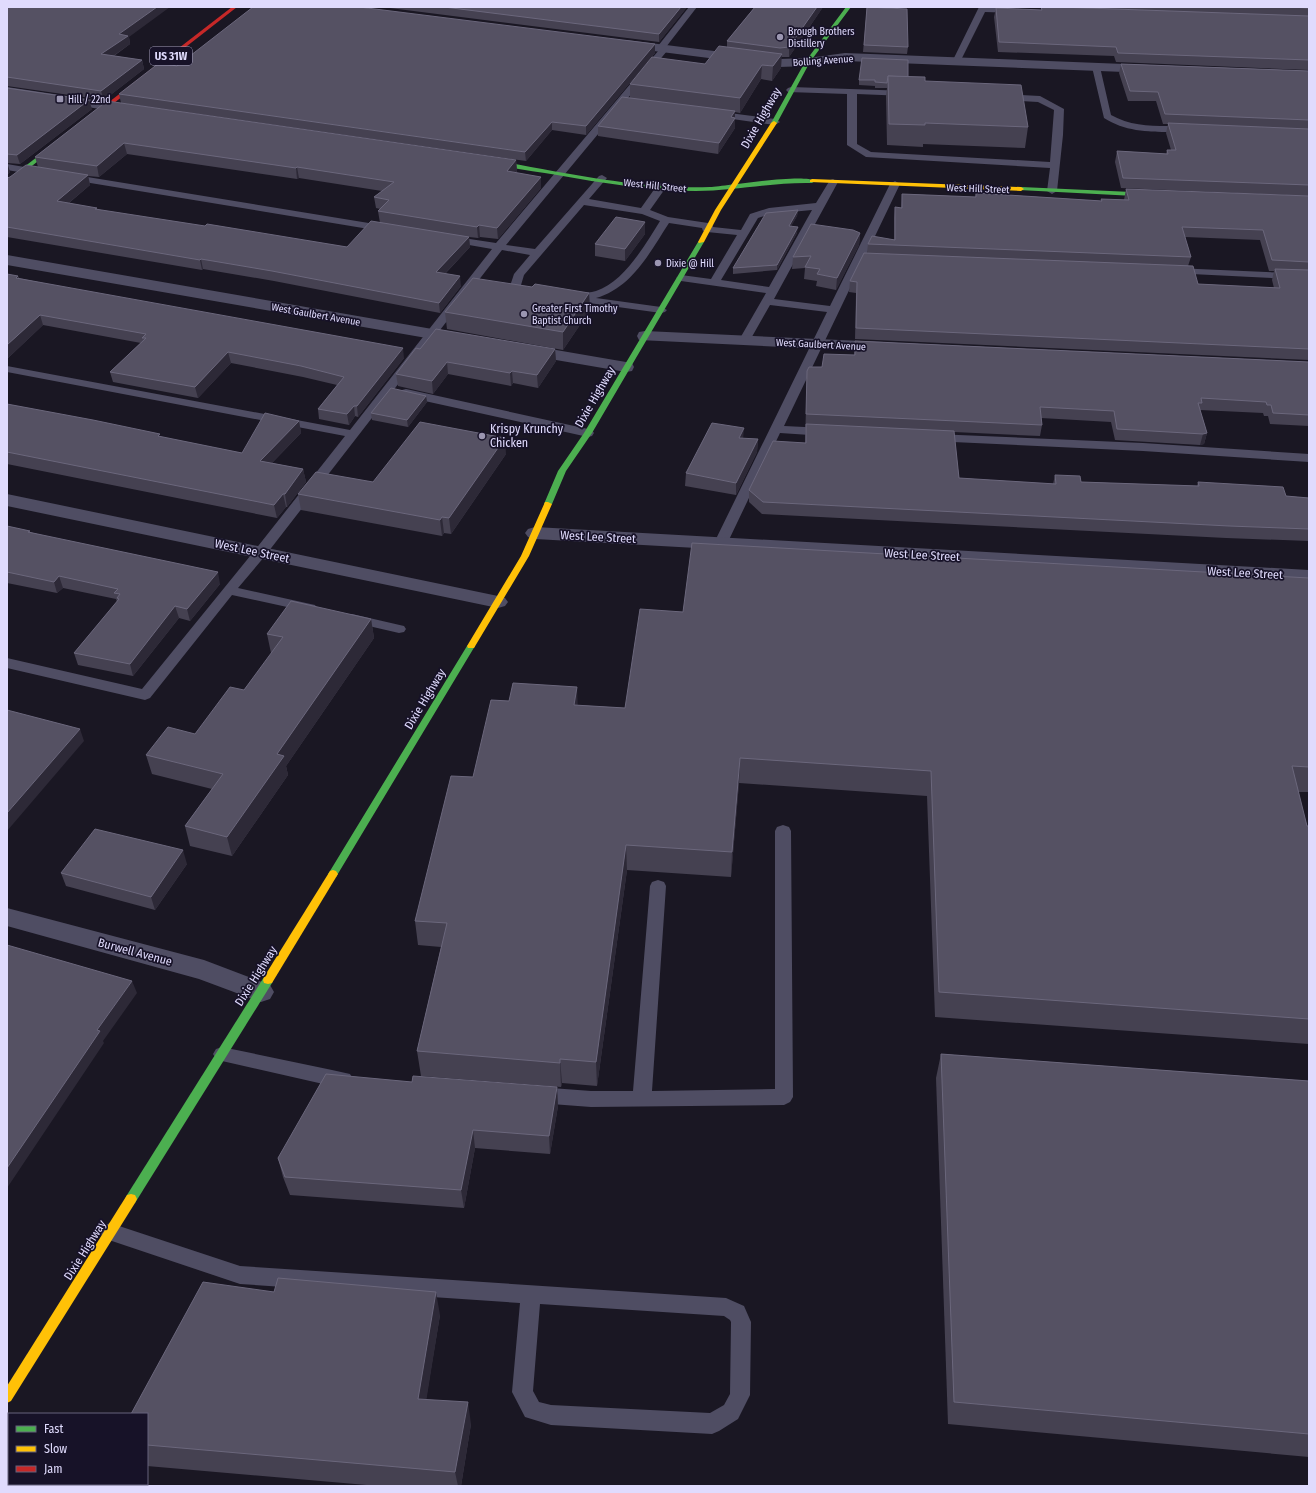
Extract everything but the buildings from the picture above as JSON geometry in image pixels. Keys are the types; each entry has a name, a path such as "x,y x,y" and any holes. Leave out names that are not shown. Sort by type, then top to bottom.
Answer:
{"street":[{"name":"US 31W","path":"83,124 236,7"},
{"name":"Dixie Highway","path":"7,1397 261,992 498,602 525,556 562,471 588,432 681,278 708,227 733,186 775,122 791,90 808,62 849,7"},
{"name":"Bolling Avenue","path":"614,42 779,63 845,58 1159,70"},
{"path":"7,91 122,108"},
{"path":"7,183 65,138"},
{"name":"West Hill Street","path":"474,159 602,178 696,189 777,180 1161,195"},
{"name":"West Gaulbert Avenue","path":"7,260 478,341"},
{"name":"West Gaulbert Avenue","path":"645,336 897,347"},
{"path":"509,347 626,367"},
{"name":"West Lee Street","path":"7,500 498,602"},
{"name":"West Lee Street","path":"535,533 1309,576"},
{"name":"Burwell Avenue","path":"7,917 204,970 261,992"}],"lane":[{"path":"7,663 145,695 228,590 260,553 387,388 499,247 561,172 624,103 662,48 693,7"},
{"path":"956,62 983,8 1028,11"},
{"path":"1096,67 1107,116 1113,120 1134,127 1199,130"},
{"path":"791,90 914,93"},
{"path":"852,92 852,145 869,155 1055,165"},
{"path":"997,96 1040,99 1059,109 1052,191"},
{"path":"705,113 775,122"},
{"path":"7,167 399,231"},
{"path":"544,293 521,290 515,286 519,274 602,178"},
{"path":"746,340 834,182"},
{"path":"721,543 895,184"},
{"path":"644,211 662,186"},
{"path":"581,201 644,211 666,220 744,233"},
{"path":"714,283 754,216 769,211 820,206"},
{"path":"574,298 603,294 618,285 636,265 666,220"},
{"path":"437,237 537,253"},
{"path":"859,259 873,260"},
{"path":"1164,271 1309,277"},
{"path":"681,278 773,291"},
{"path":"559,295 661,310"},
{"path":"767,301 834,310"},
{"path":"7,369 352,434"},
{"path":"387,388 588,432"},
{"path":"776,429 838,433"},
{"path":"924,437 1143,446 1309,458"},
{"path":"228,590 322,611"},
{"path":"338,614 400,629"},
{"path":"521,1094 591,1099 784,1097 783,831"},
{"path":"642,1098 658,886"},
{"path":"222,1054 332,1078 364,1081"},
{"path":"110,1232 240,1275 726,1307 737,1314 741,1322 740,1395 731,1412 712,1424 551,1415 532,1410 522,1392 531,1295"}],"traffic: fast":[{"path":"774,123 808,62 849,7"},
{"path":"7,183 60,142"},
{"path":"487,161 616,182 668,188 709,189 782,182 812,181"},
{"path":"1021,189 1154,195"},
{"path":"548,504 562,471 588,433 701,242"},
{"path":"333,874 471,646"},
{"path":"131,1199 268,980"}],"traffic: slow":[{"path":"701,242 718,210 774,123"},
{"path":"812,181 1021,189"},
{"path":"471,646 525,556 548,504"},
{"path":"268,980 333,874"},
{"path":"7,1397 131,1199"}],"traffic: jam":[{"path":"89,120 235,7"}],"place":[{"name":"Brough Brothers Distillery","path":"780,37"},
{"name":"Hill / 22nd","path":"60,99"},
{"name":"Dixie @ Hill","path":"658,263"},
{"name":"Greater First Timothy Baptist Church","path":"524,314"},
{"name":"Krispy Krunchy Chicken","path":"482,436"}]}
